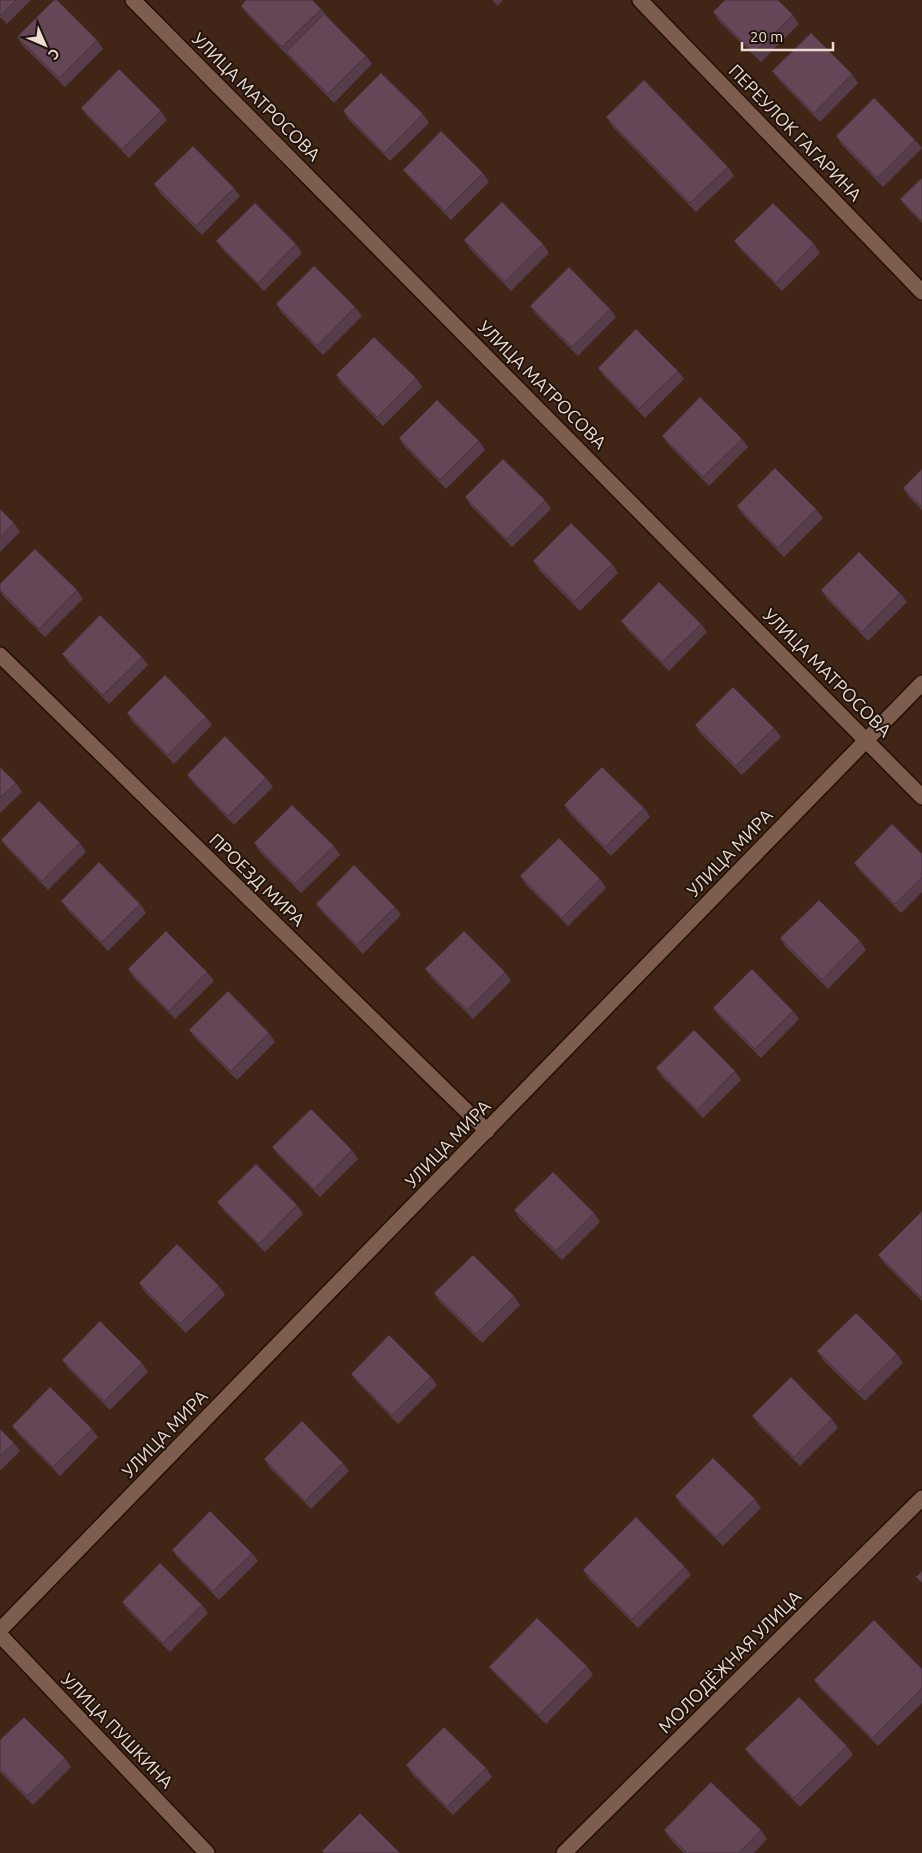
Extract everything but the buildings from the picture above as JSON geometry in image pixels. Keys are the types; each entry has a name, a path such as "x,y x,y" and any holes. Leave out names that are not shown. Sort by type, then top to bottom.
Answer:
{"street":[{"name":"УЛИЦА МАТРОСОВА","path":"134,0 922,797"},
{"name":"ПЕРЕУЛОК ГАГАРИНА","path":"640,0 922,292"},
{"name":"ПРОЕЗД МИРА","path":"0,656 487,1131"},
{"name":"УЛИЦА МИРА","path":"0,1630 922,683"},
{"name":"МОЛОДЁЖНАЯ УЛИЦА","path":"564,1853 922,1498"},
{"name":"УЛИЦА ПУШКИНА","path":"0,1635 207,1853"}]}
